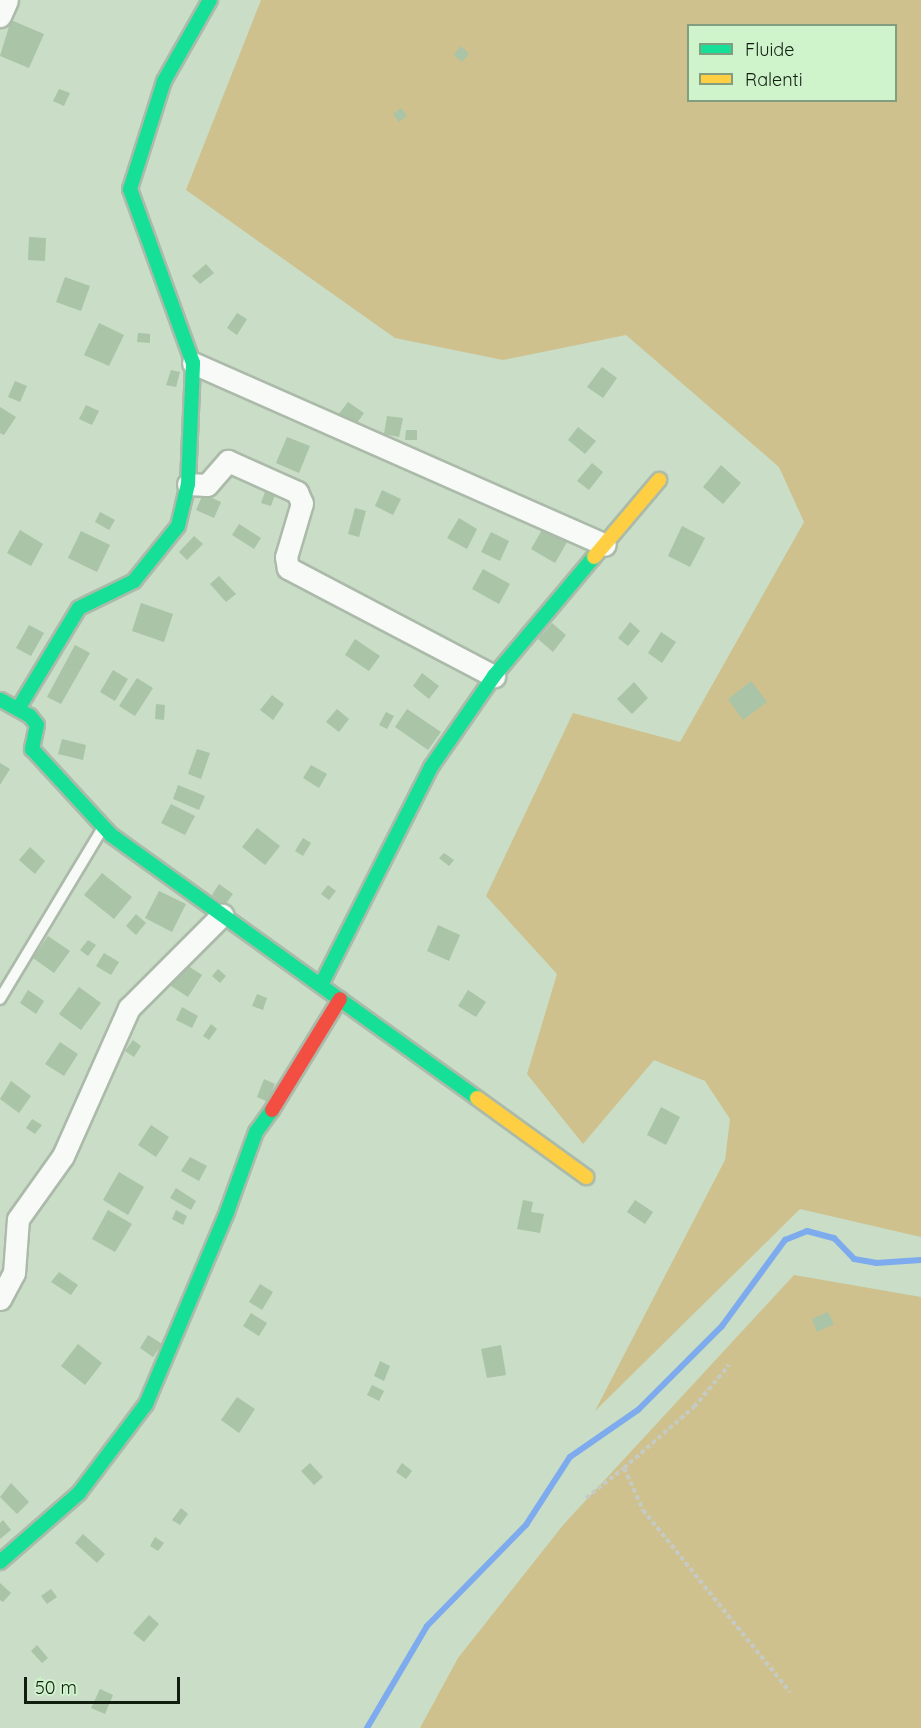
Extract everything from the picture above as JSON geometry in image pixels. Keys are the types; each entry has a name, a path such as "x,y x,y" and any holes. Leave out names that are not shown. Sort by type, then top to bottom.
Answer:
{"street":[{"path":"0,15 7,0"},
{"path":"18,709 79,608 134,581 177,531 188,484 193,363 130,189 164,81 210,0"},
{"path":"193,363 605,545"},
{"path":"188,484 207,485 228,461 297,492 302,503 286,557 288,568 494,676"},
{"path":"321,985 413,798 494,676 658,480"},
{"path":"0,700 18,709 37,725 32,749 103,826 222,915 586,1177"},
{"path":"0,1299 14,1273 18,1219 63,1156 129,1008 222,915"},
{"path":"0,1562 79,1493 146,1404 227,1212 256,1132 293,1081 340,999"}],"lane":[{"path":"0,999 103,826"}],"path":[{"path":"586,1498 694,1407 729,1365"},
{"path":"624,1468 643,1510 790,1692"}],"shaded area":[{"path":"261,0 921,0 921,1237 800,1209 595,1411 725,1160 730,1119 705,1081 654,1060 583,1144 527,1074 557,974 486,896 573,713 680,742 804,522 779,467 626,335 503,360 395,338 186,190"},
{"path":"794,1275 921,1297 921,1728 420,1728 458,1658 564,1524"}],"building":[{"path":"11,20 44,34 29,68 0,56"},
{"path":"461,46 469,54 462,62 454,55"},
{"path":"59,89 70,93 64,106 53,101"},
{"path":"401,108 407,116 399,122 393,114"},
{"path":"29,237 46,238 45,261 28,260"},
{"path":"206,264 214,273 200,284 192,276"},
{"path":"65,277 90,286 81,311 56,302"},
{"path":"237,313 247,319 237,335 227,328"},
{"path":"99,323 124,335 109,366 84,355"},
{"path":"138,333 150,334 150,343 137,342"},
{"path":"602,367 617,378 603,398 587,387"},
{"path":"171,370 180,372 176,387 166,385"},
{"path":"15,381 27,386 20,402 8,397"},
{"path":"348,402 364,413 354,427 338,415"},
{"path":"86,405 99,411 92,425 79,419"},
{"path":"0,407 16,417 4,435 0,433"},
{"path":"387,416 403,418 399,437 384,434"},
{"path":"578,427 596,441 585,454 568,440"},
{"path":"406,430 417,430 417,440 405,440"},
{"path":"287,437 310,446 299,473 276,463"},
{"path":"592,463 603,472 589,490 577,481"},
{"path":"721,465 741,483 723,504 703,487"},
{"path":"382,490 401,499 393,515 375,506"},
{"path":"265,492 275,495 271,506 261,503"},
{"path":"203,494 221,502 214,518 196,510"},
{"path":"355,508 366,511 359,537 348,534"},
{"path":"100,512 115,520 109,530 95,522"},
{"path":"459,518 477,529 467,549 447,538"},
{"path":"546,523 570,537 555,563 531,549"},
{"path":"239,524 261,538 254,549 232,535"},
{"path":"682,526 705,538 690,567 668,556"},
{"path":"20,530 43,544 31,566 7,553"},
{"path":"81,531 110,545 97,572 68,558"},
{"path":"491,532 509,541 500,561 481,552"},
{"path":"194,536 203,544 187,560 179,552"},
{"path":"483,569 510,584 499,604 472,589"},
{"path":"219,576 236,594 226,602 210,584"},
{"path":"141,603 173,614 164,642 132,631"},
{"path":"630,622 640,631 628,646 618,638"},
{"path":"552,623 566,635 553,652 538,639"},
{"path":"29,625 44,633 31,656 16,648"},
{"path":"661,632 676,642 662,663 648,653"},
{"path":"355,639 380,656 369,671 345,655"},
{"path":"75,645 90,653 61,704 47,697"},
{"path":"113,670 128,679 115,701 100,692"},
{"path":"422,673 439,686 429,699 413,686"},
{"path":"137,678 153,688 135,716 119,706"},
{"path":"751,681 767,702 743,720 728,699"},
{"path":"634,682 648,698 632,714 617,699"},
{"path":"272,695 284,704 273,720 260,710"},
{"path":"156,704 165,705 164,720 155,719"},
{"path":"337,709 349,719 339,732 326,722"},
{"path":"407,709 441,732 428,750 395,727"},
{"path":"386,712 394,716 387,729 379,725"},
{"path":"62,739 86,745 83,760 58,754"},
{"path":"197,749 210,753 201,779 188,774"},
{"path":"0,763 10,769 0,785"},
{"path":"311,765 327,774 319,788 303,778"},
{"path":"178,785 205,796 199,810 173,799"},
{"path":"171,804 195,816 185,835 161,823"},
{"path":"257,828 280,846 265,865 242,847"},
{"path":"303,838 311,843 303,856 295,851"},
{"path":"30,847 45,861 35,874 19,860"},
{"path":"444,853 454,860 449,866 439,858"},
{"path":"102,873 132,897 114,919 84,895"},
{"path":"219,884 233,894 225,905 212,895"},
{"path":"328,885 336,891 329,900 321,894"},
{"path":"159,891 186,904 172,932 145,918"},
{"path":"136,914 146,923 136,935 126,926"},
{"path":"438,925 460,935 449,961 427,951"},
{"path":"48,936 70,951 54,973 33,958"},
{"path":"88,940 96,945 88,956 80,950"},
{"path":"104,953 119,962 111,975 96,966"},
{"path":"182,962 202,975 188,997 168,984"},
{"path":"218,969 226,976 220,983 212,976"},
{"path":"79,987 101,1003 81,1030 59,1014"},
{"path":"28,990 44,1001 36,1014 20,1003"},
{"path":"468,990 486,1002 476,1017 458,1006"},
{"path":"257,994 267,998 263,1010 252,1006"},
{"path":"182,1007 198,1016 192,1028 176,1020"},
{"path":"211,1024 217,1029 209,1040 203,1036"},
{"path":"133,1040 141,1046 134,1057 125,1051"},
{"path":"60,1042 78,1054 64,1076 45,1064"},
{"path":"264,1079 275,1084 268,1102 257,1097"},
{"path":"11,1081 31,1096 19,1113 0,1099"},
{"path":"661,1107 680,1117 666,1145 647,1135"},
{"path":"32,1119 42,1125 35,1134 26,1128"},
{"path":"151,1125 169,1137 156,1157 138,1145"},
{"path":"190,1157 207,1166 199,1181 181,1171"},
{"path":"119,1172 144,1187 128,1215 103,1200"},
{"path":"176,1188 196,1201 191,1210 170,1198"},
{"path":"523,1200 533,1202 531,1212 544,1214 540,1233 517,1229"},
{"path":"635,1200 653,1212 645,1224 627,1212"},
{"path":"108,1210 132,1224 115,1252 92,1239"},
{"path":"176,1210 187,1216 183,1225 172,1219"},
{"path":"59,1272 78,1285 71,1295 51,1282"},
{"path":"260,1284 273,1292 262,1310 249,1302"},
{"path":"828,1312 834,1324 817,1332 812,1319"},
{"path":"251,1313 267,1323 259,1336 243,1326"},
{"path":"148,1335 162,1344 153,1357 140,1348"},
{"path":"78,1344 102,1363 85,1385 61,1366"},
{"path":"501,1345 506,1375 487,1378 481,1349"},
{"path":"380,1361 390,1366 384,1381 374,1376"},
{"path":"372,1385 384,1391 379,1401 367,1395"},
{"path":"237,1397 255,1409 239,1433 221,1420"},
{"path":"310,1463 323,1477 314,1485 301,1471"},
{"path":"402,1463 412,1471 406,1479 396,1472"},
{"path":"11,1483 29,1502 17,1514 0,1497"},
{"path":"181,1508 188,1514 180,1525 172,1520"},
{"path":"3,1520 11,1530 0,1539 0,1523"},
{"path":"83,1534 105,1554 97,1563 75,1543"},
{"path":"155,1537 164,1543 158,1551 150,1546"},
{"path":"0,1583 11,1593 3,1602 0,1600"},
{"path":"51,1589 57,1597 47,1604 41,1596"},
{"path":"149,1615 159,1624 144,1642 133,1633"},
{"path":"37,1645 48,1658 42,1663 31,1651"},
{"path":"100,1689 113,1695 105,1714 91,1708"}],"waterway":[{"path":"367,1728 427,1626 526,1525 570,1457 638,1410 722,1326 785,1240 807,1231 834,1238 854,1259 876,1263 921,1260"}],"traffic: fast":[{"path":"18,709 79,608 134,581 178,526 188,484 193,363 130,189 164,81 210,0"},
{"path":"321,985 431,767 494,676 594,557"},
{"path":"1,700 30,716 37,725 32,749 111,835 477,1098"},
{"path":"0,1562 79,1493 146,1404 227,1212 256,1132 272,1110"}],"traffic: slow":[{"path":"594,557 659,480"},
{"path":"477,1098 586,1177"}],"traffic: jam":[{"path":"272,1110 340,999"}]}
